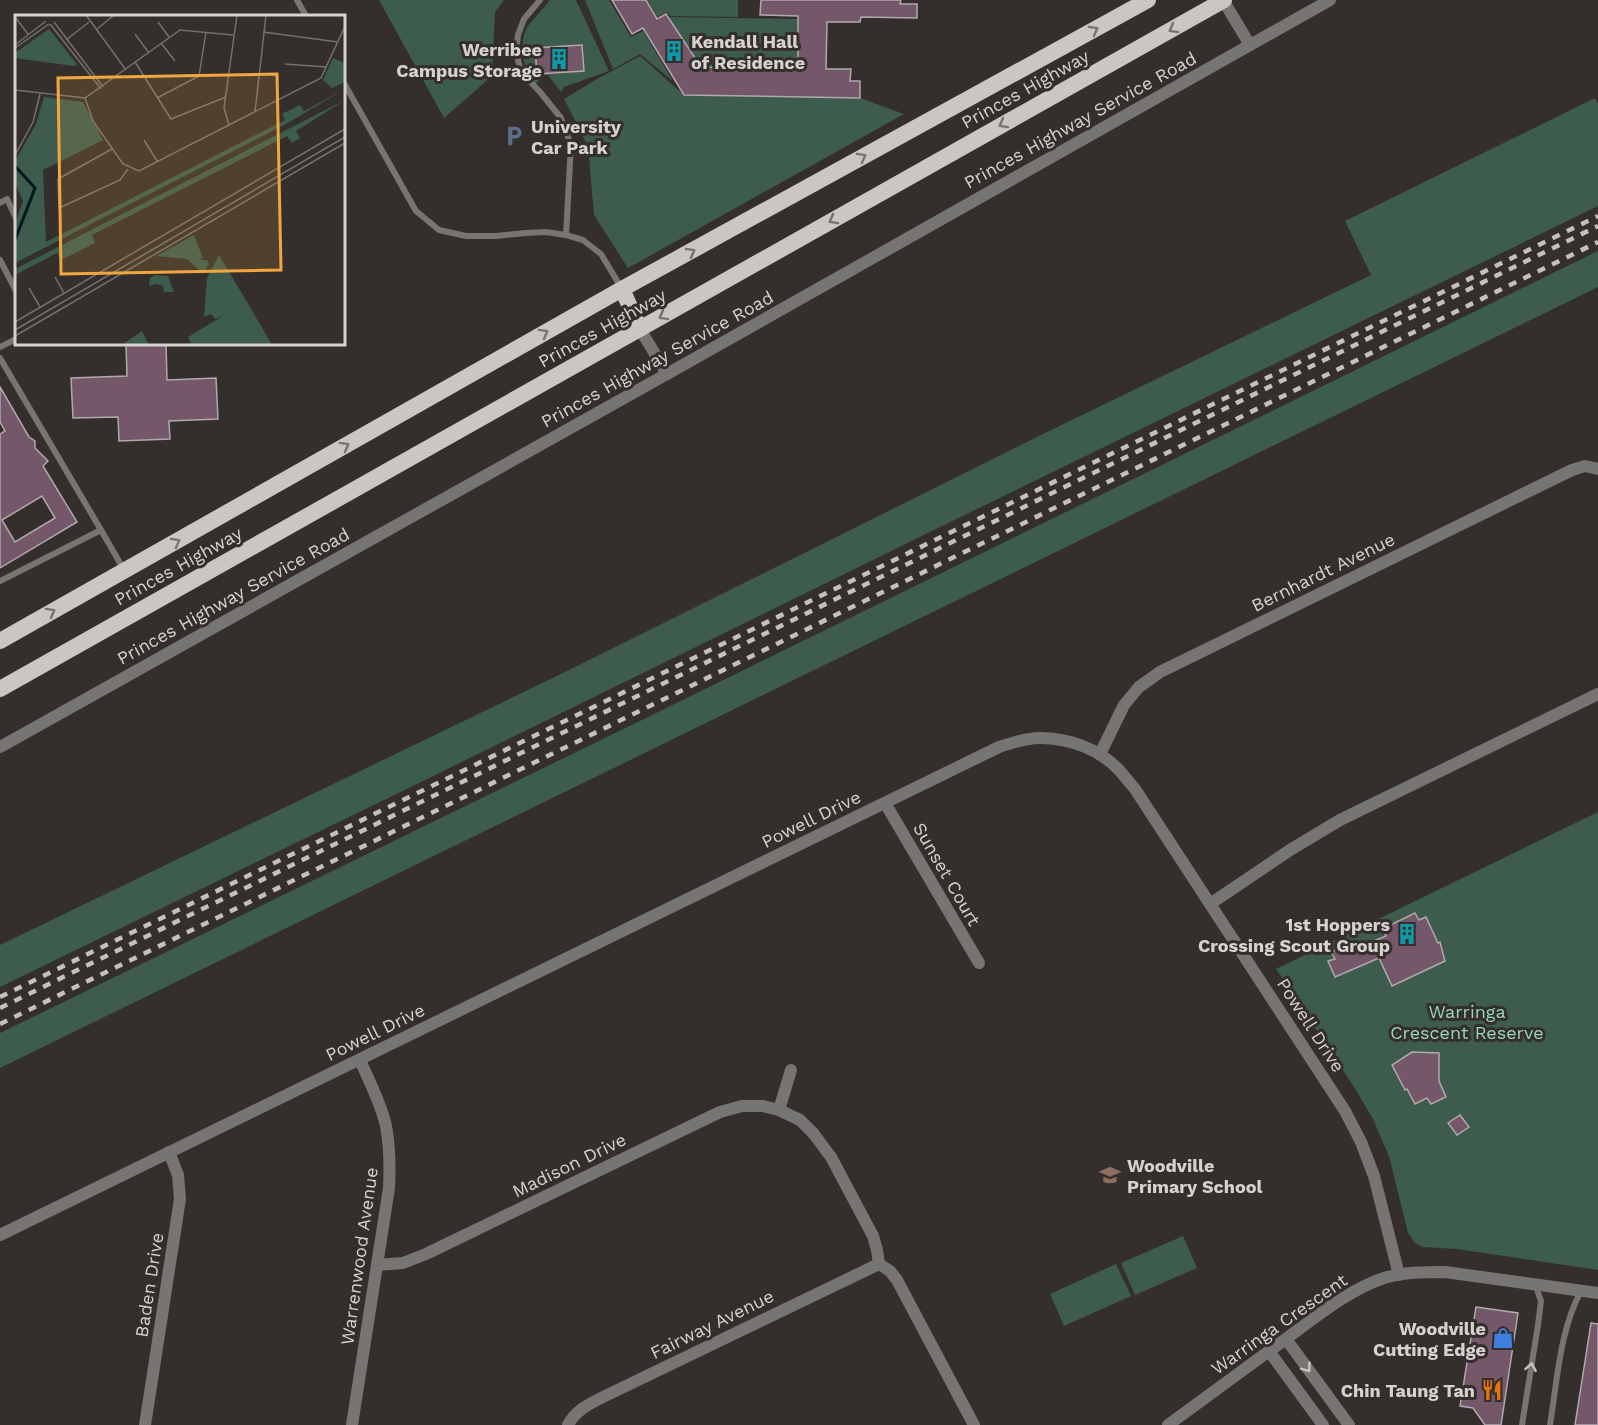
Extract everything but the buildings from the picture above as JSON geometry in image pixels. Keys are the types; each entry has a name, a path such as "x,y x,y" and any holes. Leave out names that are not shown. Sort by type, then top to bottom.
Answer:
{"highway":[{"name":"Princes Highway","path":"0,641 622,289 1148,0"},
{"name":"Princes Highway","path":"0,689 1223,0"},
{"path":"622,289 640,329"}],"street":[{"name":"Princes Highway","path":"1223,0 1250,45"},
{"name":"Princes Highway Service Road","path":"0,747 668,374 1330,0"},
{"path":"640,329 668,374"},
{"name":"Bernhardt Avenue","path":"1100,754 1124,705 1138,687 1160,672 1572,470 1585,466 1598,469"},
{"path":"1210,904 1290,850 1340,820 1598,694"},
{"name":"Powell Drive","path":"0,1235 999,747 1038,738 1060,740 1100,754 1119,770 1135,789 1345,1111 1361,1142 1374,1176 1399,1275"},
{"name":"Sunset Court","path":"885,803 979,963"},
{"name":"Warrenwood Avenue","path":"352,1425 389,1188 390,1156 386,1125 360,1060"},
{"path":"779,1110 791,1070"},
{"name":"Madison Drive","path":"377,1265 403,1263 426,1254 720,1112 742,1106 763,1106 779,1110 800,1120 813,1133 831,1157 873,1236 879,1264"},
{"name":"Baden Drive","path":"145,1425 180,1198 178,1174 169,1152"},
{"path":"879,1264 890,1271 897,1280 974,1425"},
{"name":"Fairway Avenue","path":"568,1425 570,1420 585,1406 879,1264"},
{"name":"Warringa Crescent","path":"1168,1425 1342,1299 1366,1285 1399,1275 1444,1272 1598,1293"},
{"path":"1286,1339 1349,1425"},
{"path":"1269,1351 1323,1425"}],"lane":[{"path":"297,0 305,15"},
{"path":"540,0 524,19 518,35 516,52 521,72 561,118 571,145 566,234"},
{"path":"345,85 416,211 440,230 466,236 496,237 536,232 566,234 584,240 601,254 622,289"},
{"path":"0,203 7,199 15,216"},
{"path":"0,260 15,289"},
{"path":"0,347 15,340"},
{"path":"0,357 125,570"},
{"path":"0,581 101,530"},
{"path":"1522,1425 1539,1316 1540,1301 1535,1284"},
{"path":"1551,1425 1566,1332 1581,1291"}],"green space":[{"path":"379,0 504,0 495,12 492,76 444,118"},
{"path":"550,0 576,0 609,71 564,87 561,92 548,75 534,85 527,72 522,48 528,26"},
{"path":"585,0 609,0 631,37 643,31 673,81 640,54 613,69"},
{"path":"648,0 738,0 738,17 670,16 667,12 657,17"},
{"path":"669,17 798,19 798,69 701,67"},
{"path":"640,56 684,95 860,98 904,114 628,268 594,215 588,146 564,99"},
{"path":"1595,98 1598,104 1598,206 0,987 0,945 561,674 1045,433 1371,275 1345,221"},
{"path":"1598,251 1598,287 0,1068 0,1033"},
{"name":"Warringa Crescent Reserve","path":"1598,812 1598,1270 1457,1249 1423,1247 1415,1243 1408,1233 1389,1156 1373,1119 1276,969"},
{"path":"1183,1236 1197,1268 1135,1295 1121,1263"},
{"path":"1116,1264 1131,1296 1064,1326 1050,1294"}],"railway":[{"path":"0,997 1598,216"},
{"path":"0,1008 1598,226"},
{"path":"0,1024 1598,242"}],"place":[{"name":"Kendall Hall of Residence","path":"674,51"},
{"name":"Werribee Campus Storage","path":"559,59"},
{"name":"University Car Park","path":"514,136"},
{"name":"1st Hoppers Crossing Scout Group","path":"1407,934"},
{"name":"Woodville Primary School","path":"1110,1175"},
{"name":"Woodville Cutting Edge","path":"1503,1338"},
{"name":"Chin Taung Tan","path":"1492,1390"}]}
